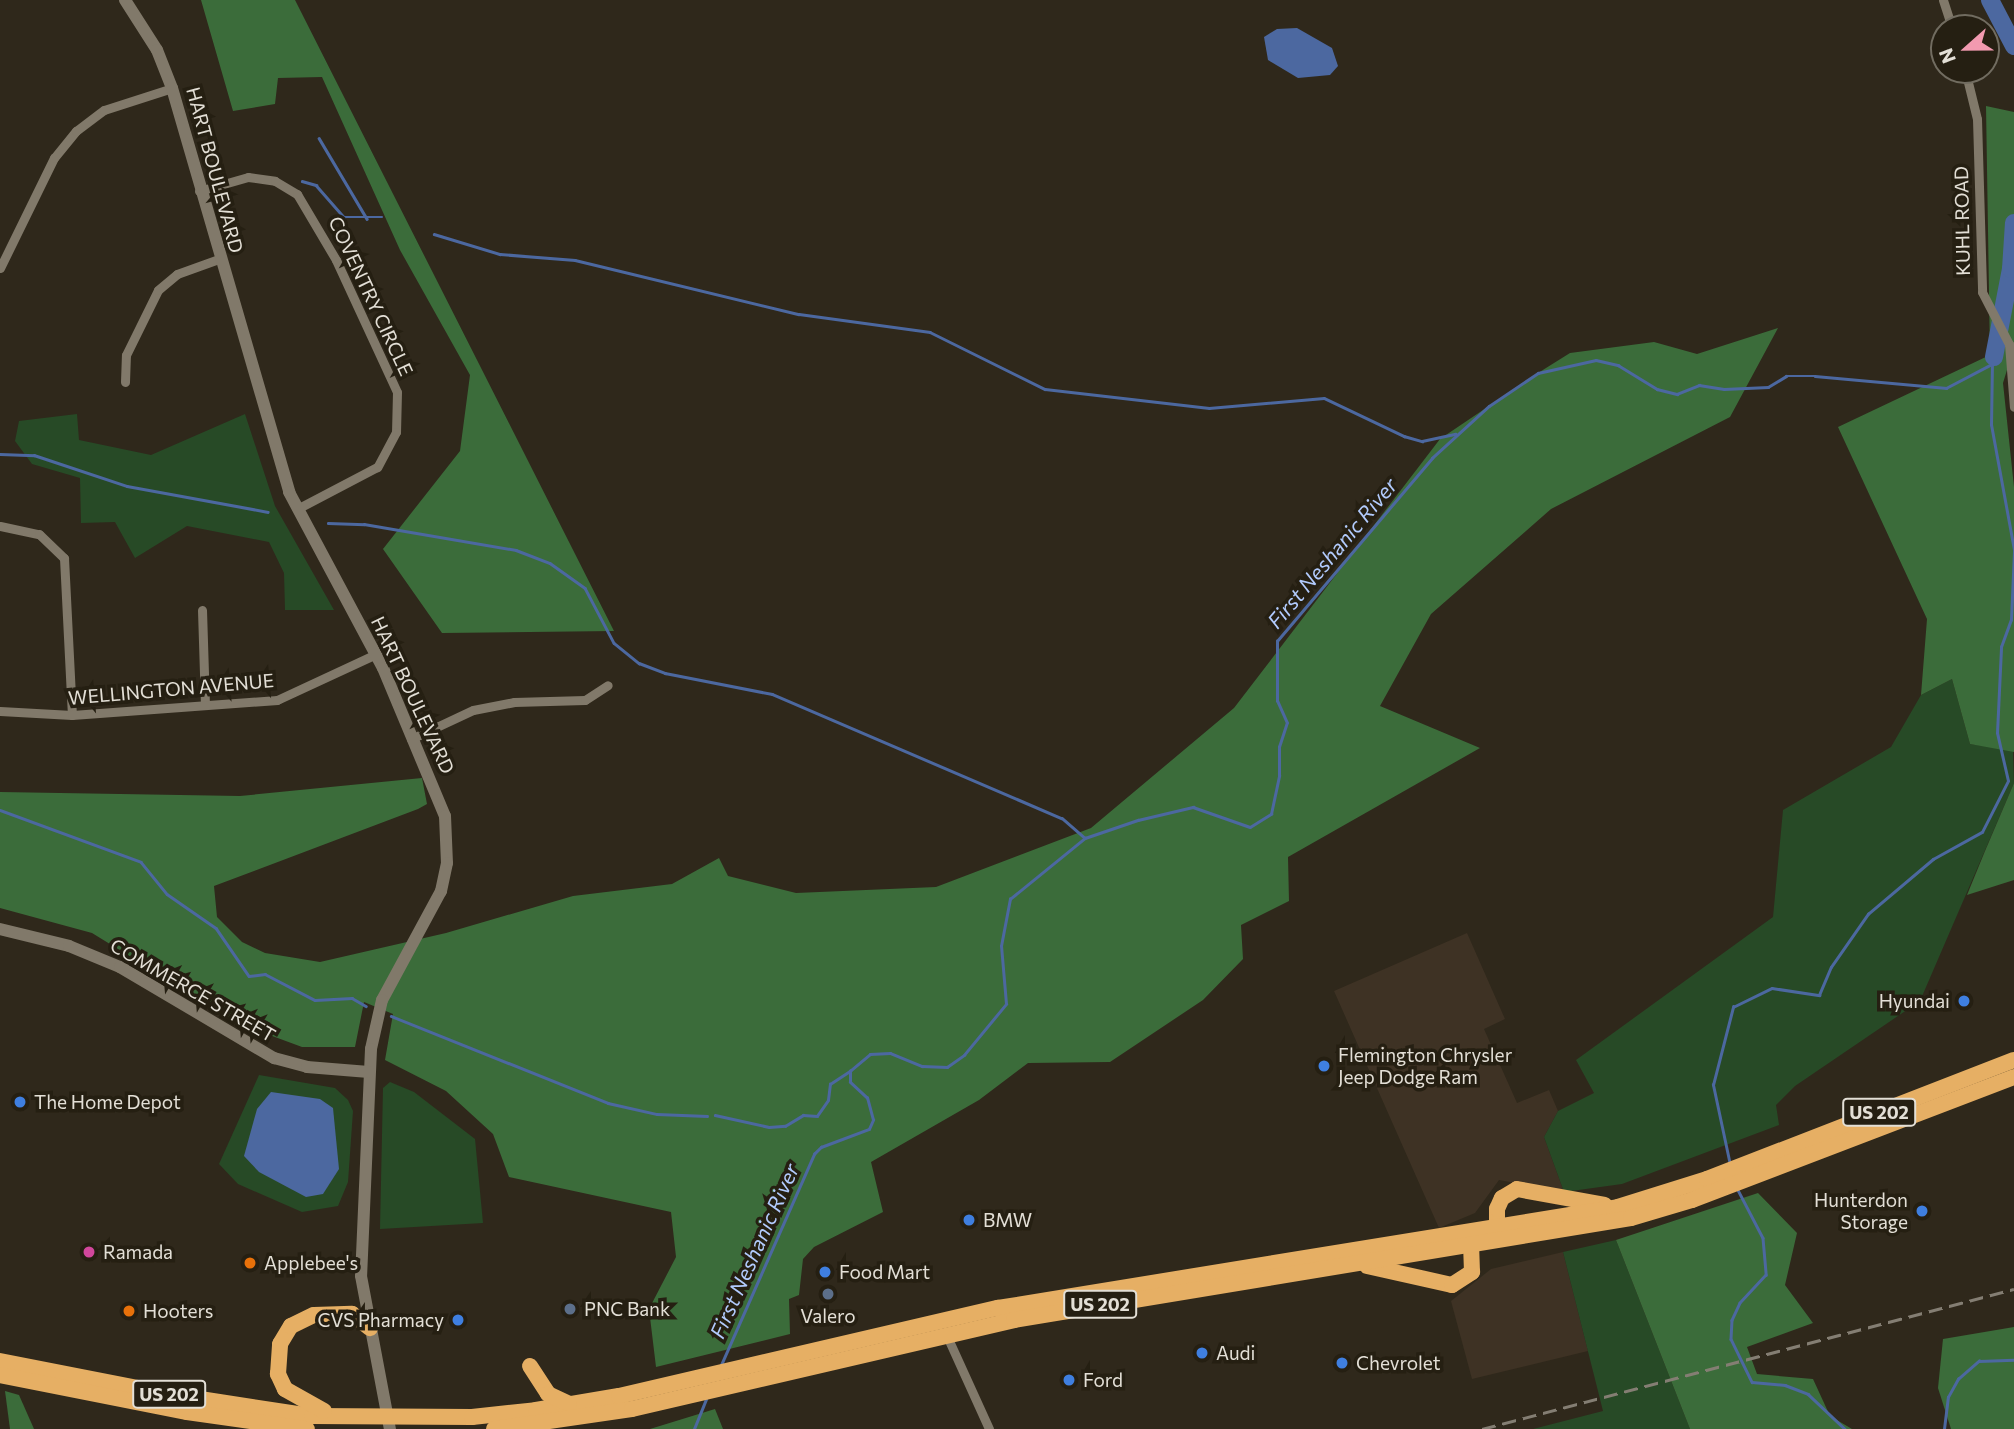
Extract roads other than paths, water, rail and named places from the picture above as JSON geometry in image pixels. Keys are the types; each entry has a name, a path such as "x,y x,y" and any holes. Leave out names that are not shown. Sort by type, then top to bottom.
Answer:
{"highway":[{"name":"US 202","path":"1747,1172 2014,1060"},
{"name":"US 202","path":"1497,1234 1631,1218 1727,1179 2014,1077"},
{"name":"US 202","path":"733,1377 946,1334 1358,1264 1727,1179"},
{"path":"1497,1234 1502,1198 1517,1189 1618,1206"},
{"name":"US 202","path":"494,1429 733,1377 998,1308 1472,1239"},
{"path":"1358,1264 1452,1285 1472,1272 1472,1239"},
{"path":"340,1417 310,1407 285,1389 278,1374 280,1344 291,1326 314,1315 352,1314 370,1328"},
{"name":"US 202","path":"0,1360 208,1401 388,1424 538,1421 571,1405 691,1387"},
{"path":"530,1366 548,1394 571,1405"},
{"name":"US 202","path":"0,1375 187,1412 307,1429"}],"street":[{"name":"HART BOULEVARD","path":"125,0 157,50 172,88 219,259 297,509 376,654 444,816 447,863 434,909 382,1000 369,1072 361,1276 388,1424"},
{"name":"KUHL ROAD","path":"1968,84 1977,119 1980,278 1991,314 2005,334 2014,407"},
{"path":"0,268 54,158 76,131 104,110 172,88"},
{"name":"COVENTRY CIRCLE","path":"199,191 248,177 275,181 297,194 314,218 397,391 396,432 377,467 297,509"},
{"path":"125,383 126,355 158,290 177,274 219,259"},
{"path":"0,526 39,534 64,558 72,715"},
{"path":"202,610 205,705"},
{"name":"WELLINGTON AVENUE","path":"0,711 72,715 277,700 376,654"},
{"path":"411,739 473,710 514,702 585,700 608,685"},
{"name":"COMMERCE STREET","path":"0,929 69,946 120,967 274,1058 307,1067 369,1072"},
{"path":"946,1334 989,1429"}],"water":[{"path":"1297,28 1332,48 1338,66 1330,75 1298,78 1268,60 1264,37 1277,29"},
{"path":"271,1092 320,1099 333,1108 339,1169 323,1194 306,1197 259,1172 244,1156 257,1109"}],"waterway":[{"path":"1990,0 2014,46"},
{"path":"319,138 367,219"},
{"path":"302,181 316,185 344,217 382,217"},
{"path":"1994,357 2011,269 2014,223"},
{"path":"434,234 500,254 575,260 799,314 930,332 1045,389 1209,408 1324,398 1404,436 1422,441 1455,434"},
{"name":"First Neshanic River","path":"721,1365 814,1154 821,1147 869,1129 873,1120 867,1098 850,1082 850,1071 870,1054 890,1053 922,1066 947,1067 964,1055 1006,1004 1001,946 1010,899 1085,838 1138,820 1193,807 1250,827 1271,814 1279,776 1279,747 1287,723 1277,701 1277,641 1432,458 1489,406 1538,373 1596,360 1618,365 1657,389 1677,394 1699,385 1724,389 1768,387 1786,376 1815,376 1946,388 1992,364 1994,357"},
{"path":"1730,1165 1713,1085 1733,1007 1772,988 1819,995 1831,967 1868,914 1933,859 1982,832 2008,781 1997,733 2001,647 2011,620 2014,550 1991,425 1992,364"},
{"path":"0,454 34,455 127,486 268,512"},
{"path":"328,523 364,524 516,550 550,563 585,588 614,643 639,663 665,673 772,694 1062,818 1085,838"},
{"path":"0,810 141,862 167,894 216,928 249,976 265,974 315,1000 352,998 366,1006"},
{"path":"391,1016 608,1103 657,1114 707,1116"},
{"path":"715,1115 769,1127 785,1126 803,1115 817,1116 828,1100 830,1084 850,1071"},
{"path":"1737,1188 1763,1238 1766,1275 1740,1303 1732,1320 1731,1339 1752,1382 1785,1385 1808,1394 1845,1429"},
{"path":"1944,1429 1948,1397 1958,1379 1979,1361 2014,1360"},
{"name":"First Neshanic River","path":"694,1429 707,1397"}],"railway":[{"path":"1482,1429 2014,1289"}],"place":[{"name":"Hyundai","path":"1964,1001"},
{"name":"Flemington Chrysler Jeep Dodge Ram","path":"1324,1066"},
{"name":"The Home Depot","path":"20,1102"},
{"name":"Hunterdon Storage","path":"1922,1211"},
{"name":"BMW","path":"969,1220"},
{"name":"Ramada","path":"89,1252"},
{"name":"Applebee's","path":"250,1263"},
{"name":"Food Mart","path":"825,1272"},
{"name":"Valero","path":"828,1294"},
{"name":"PNC Bank","path":"570,1309"},
{"name":"Hooters","path":"129,1311"},
{"name":"CVS Pharmacy","path":"458,1320"},
{"name":"Audi","path":"1202,1353"},
{"name":"Chevrolet","path":"1342,1363"},
{"name":"Ford","path":"1069,1380"}]}
